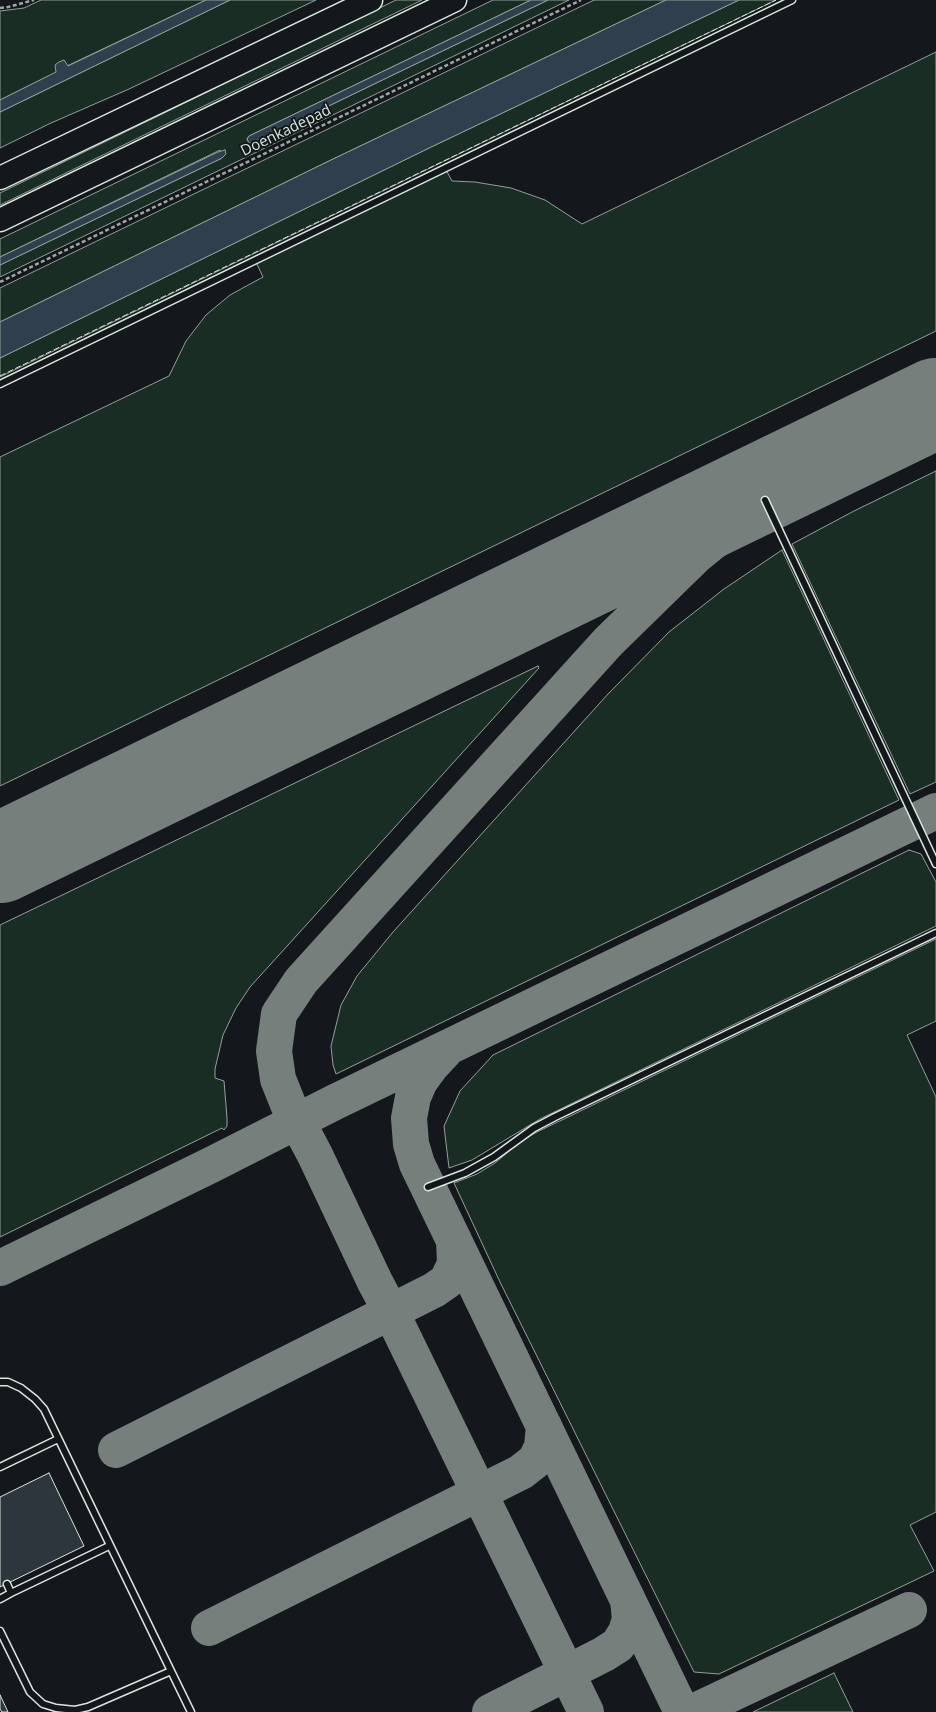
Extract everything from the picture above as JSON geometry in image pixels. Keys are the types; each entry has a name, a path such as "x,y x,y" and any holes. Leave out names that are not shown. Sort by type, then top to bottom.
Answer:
{"highway":[{"path":"0,178 371,0"},
{"path":"0,220 455,0"}],"lane":[{"path":"0,384 792,0"},
{"path":"765,500 936,864"},
{"path":"428,1187 464,1173 494,1157 534,1128 555,1117 936,933"},
{"path":"0,1382 8,1382 21,1388 35,1398 44,1410 191,1712"},
{"path":"0,1468 58,1439"},
{"path":"0,1600 110,1546"},
{"path":"7,1584 11,1593"},
{"path":"0,1631 30,1692 43,1704 56,1708 75,1710 88,1708 171,1671"}],"path":[{"path":"0,8 34,0"},
{"name":"Doenkadepad","path":"0,282 582,0"}],"green space":[{"path":"41,0 206,0 67,66 64,60 57,72 0,100 0,11 24,8"},
{"path":"230,0 316,0 0,148 0,112"},
{"path":"396,0 422,0 0,205 0,193"},
{"path":"493,0 531,0 249,136 247,139 249,143 548,0 569,0 0,277 0,265 222,158 220,150 0,257 0,239"},
{"path":"594,0 666,0 331,160 0,322 0,288"},
{"path":"739,0 776,0 0,377 0,358 427,149"},
{"path":"936,52 936,331 0,786 0,457 169,376 186,341 206,315 230,295 263,277 256,262 446,170 452,181 475,182 511,188 545,200 582,224"},
{"path":"936,471 936,782 910,794 792,544"},
{"path":"782,550 899,800 336,1074 331,1046 341,1005 357,976 393,932 608,694 669,632 724,589"},
{"path":"538,666 539,668 250,987 236,1008 223,1035 215,1069 215,1078 224,1081 227,1126 224,1130 222,1128 0,1237 0,925"},
{"path":"909,850 921,854 936,882 936,926 540,1119 472,1160 449,1168 444,1126 460,1091 493,1055"},
{"path":"936,939 936,1021 907,1035 936,1097 936,1512 910,1525 934,1571 719,1674 694,1672 500,1282 454,1183 477,1174 495,1163 520,1142 535,1133"},
{"path":"834,1673 853,1712 753,1712"}],"water":[{"path":"206,0 230,0 0,112 0,100 56,72 55,65 59,62 64,60 68,66"},
{"path":"531,0 548,0 252,143 249,143 247,139 249,136"},
{"path":"666,0 739,0 427,149 0,358 0,322 331,160"},
{"path":"225,150 226,154 222,158 0,265 0,257"}],"building":[{"path":"49,1473 84,1546 0,1587 0,1497"},
{"path":"0,1695 8,1712 2,1712 0,1709"}],"taxiway":[{"path":"586,1712 375,1282 315,1155 288,1104 278,1079 274,1051 279,1014 301,981 608,642 697,555 794,476 841,449"},
{"path":"0,1268 335,1102 936,811"},
{"path":"445,1051 420,1081 413,1097 409,1118 411,1144 417,1164 682,1712"},
{"path":"116,1450 434,1290 447,1281 455,1264 454,1240"},
{"path":"209,1628 521,1472 535,1461 542,1447 544,1426"},
{"path":"490,1712 618,1645 626,1632 630,1619 628,1600"},
{"path":"693,1712 909,1610"}],"runway":[{"path":"0,858 936,403"}],"fence":[{"path":"0,376 776,0"}]}
